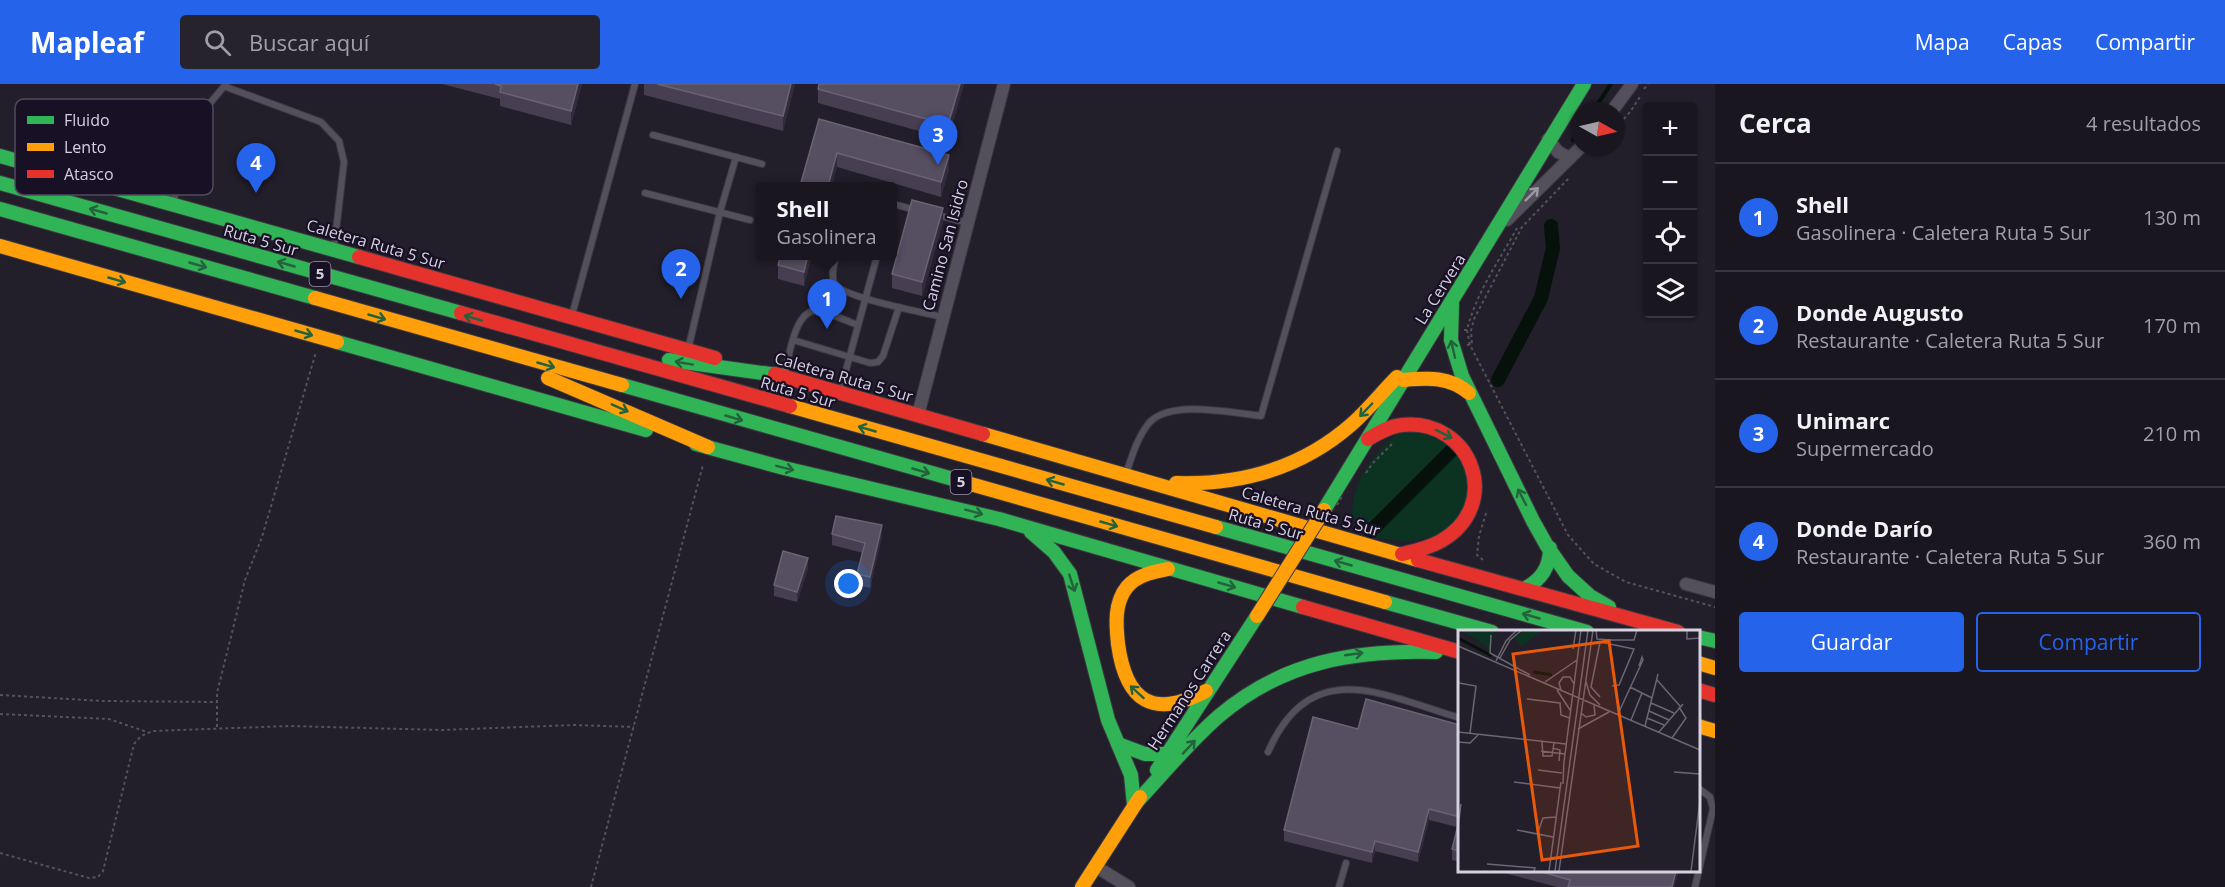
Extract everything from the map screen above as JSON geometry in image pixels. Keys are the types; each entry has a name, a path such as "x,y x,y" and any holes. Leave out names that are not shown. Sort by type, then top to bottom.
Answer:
{"main road":[{"name":"La Cervera","path":"1324,510 1496,231 1548,139 1584,84"},
{"name":"Caletera Ruta 5 Sur","path":"0,156 15,160"},
{"name":"Ruta 5 Sur","path":"0,183 15,187"},
{"name":"Ruta 5 Sur","path":"42,195 1580,630"},
{"name":"Caletera Ruta 5 Sur","path":"140,195 784,376 1524,590 1670,630"},
{"name":"5","path":"0,209 1485,630"},
{"path":"0,246 708,447 1020,525 1458,652"},
{"path":"1453,299 1450,325 1455,360 1539,530 1562,569 1581,589 1599,603 1640,622"},
{"path":"429,332 571,387 708,447"},
{"path":"570,345 784,376"},
{"path":"1140,478 1179,483 1222,482 1284,466 1319,448 1351,424 1420,352"},
{"path":"1403,380 1446,379 1460,384 1472,396"},
{"path":"1368,439 1384,430 1403,426 1427,427 1453,439 1464,449 1474,469 1476,478 1473,502 1460,526 1437,544 1402,554"},
{"name":"Hermanos Carrera","path":"1082,887 1324,510"},
{"path":"1020,525 1054,552 1070,574 1107,720 1131,775 1134,805"},
{"path":"1524,590 1534,585 1546,570 1550,548"},
{"path":"1171,569 1140,577 1127,586 1118,601 1115,625 1125,676 1137,694 1158,704 1177,704 1209,689"},
{"path":"1700,637 1715,641"},
{"path":"1134,805 1220,716 1245,696 1277,677 1309,664 1351,654 1395,651 1458,653"},
{"path":"1700,664 1715,668"},
{"path":"1700,691 1715,695"},
{"path":"1700,727 1715,731"},
{"path":"1118,744 1145,754 1168,754"}],"street":[{"name":"Camino San Isidro","path":"918,415 1004,84"},
{"path":"1619,102 1632,84"},
{"path":"1548,139 1558,152 1570,159"},
{"path":"1496,231 1573,156"},
{"path":"1686,584 1715,592"},
{"path":"1095,866 1129,887"}],"lane":[{"path":"572,316 635,84"},
{"path":"213,100 226,86 321,122 339,141 344,162 334,249"},
{"path":"653,135 762,164"},
{"path":"1126,474 1139,438 1151,421 1166,412 1187,409 1260,416 1336,151"},
{"path":"688,350 720,212 736,157"},
{"path":"645,193 750,220"},
{"path":"172,204 174,195"},
{"path":"897,205 968,223"},
{"path":"835,260 832,271 834,282 839,289 865,299 943,317"},
{"path":"840,393 876,260"},
{"path":"794,340 870,363 878,362 883,356 899,307"},
{"path":"784,376 800,320 807,313 817,311 858,325"},
{"path":"1269,752 1289,715 1305,702 1333,690 1349,688 1366,690 1458,717"},
{"path":"1700,790 1710,797 1713,808 1700,865"},
{"path":"1339,887 1346,863"},
{"path":"1695,887 1698,872"}],"path":[{"path":"1625,118 1648,84"},
{"path":"1467,330 1470,345 1568,535 1594,564 1626,582 1715,607"},
{"path":"217,728 216,693 245,580 261,537 321,338"},
{"path":"591,887 708,447"},
{"path":"0,696 104,701 216,702"},
{"path":"0,714 103,718 147,732 289,726 452,730 574,725 634,727"},
{"path":"0,853 89,878 98,877 102,871 133,749 137,740 147,732"}],"green space":[{"path":"1431,431 1452,441 1467,467 1468,492 1458,520 1438,536 1406,542 1372,537 1352,517 1356,491 1365,469 1380,450 1399,432"}],"building":[{"path":"495,84 578,84 571,111 500,92 501,86"},
{"path":"657,84 791,84 783,116"},
{"path":"819,84 960,84 948,125 818,89"},
{"path":"819,119 949,155 941,182 837,153 829,182 801,182"},
{"path":"912,200 943,208 922,282 892,274"},
{"path":"780,260 807,260 804,272 778,265"},
{"path":"836,516 882,525 870,577 857,574 865,543 832,534"},
{"path":"783,551 808,558 797,592 774,585"},
{"path":"1366,699 1458,724 1458,816 1429,809 1418,852 1375,841 1372,852 1284,830 1313,717 1358,729"},
{"path":"1458,825 1458,850 1452,849"},
{"path":"1542,872 1676,872 1672,887 1568,887 1570,880"}],"waterway":[{"path":"1599,102 1611,84"},
{"path":"1498,380 1541,298 1553,248 1551,226"},
{"path":"1371,531 1454,448"}],"traffic: fast":[{"path":"1324,510 1584,84"},
{"path":"0,156 15,160"},
{"path":"0,183 15,187"},
{"path":"43,195 461,313"},
{"path":"139,195 359,257"},
{"path":"0,209 315,298"},
{"path":"1452,304 1451,340 1462,376 1533,521 1568,576 1590,596 1609,607"},
{"path":"337,342 646,430"},
{"path":"669,360 784,376"},
{"path":"622,385 960,481"},
{"path":"696,444 784,468 999,519 1303,607"},
{"path":"1216,527 1580,630"},
{"path":"1031,532 1054,552 1070,574 1108,720 1131,775 1134,805"},
{"path":"1524,589 1543,573 1550,555 1550,548"},
{"path":"1385,602 1485,630"},
{"path":"1157,770 1257,616"},
{"path":"1700,637 1715,641"},
{"path":"1134,805 1219,716 1244,697 1269,683 1295,671 1348,657 1377,653 1436,652"},
{"path":"1118,744 1145,754 1168,754"}],"traffic: slow":[{"path":"0,246 337,342"},
{"path":"315,298 622,385"},
{"path":"1176,483 1224,481 1270,471 1291,463 1313,452 1352,424 1397,377"},
{"path":"548,378 708,447"},
{"path":"1403,380 1438,379 1461,387 1469,393"},
{"path":"790,406 1216,527"},
{"path":"983,434 1418,560"},
{"path":"960,481 1385,602"},
{"path":"1257,616 1324,510"},
{"path":"1168,569 1140,577 1123,593 1118,607 1117,622 1122,664 1135,692 1145,700 1157,704 1171,704 1206,691"},
{"path":"1700,664 1715,668"},
{"path":"1700,727 1715,731"},
{"path":"1082,887 1140,797"}],"traffic: jam":[{"path":"359,257 715,358"},
{"path":"461,313 790,406"},
{"path":"775,374 983,434"},
{"path":"1368,439 1384,430 1402,425 1426,426 1446,435 1462,449 1471,467 1475,487 1471,507 1460,525 1441,541 1402,554"},
{"path":"1418,560 1671,630"},
{"path":"1303,607 1458,651"},
{"path":"1700,691 1715,695"}],"place":[{"name":"Unimarc","path":"938,165"},
{"name":"Donde Darío","path":"256,193"},
{"name":"Donde Augusto","path":"681,299"},
{"name":"Shell","path":"827,329"}]}
